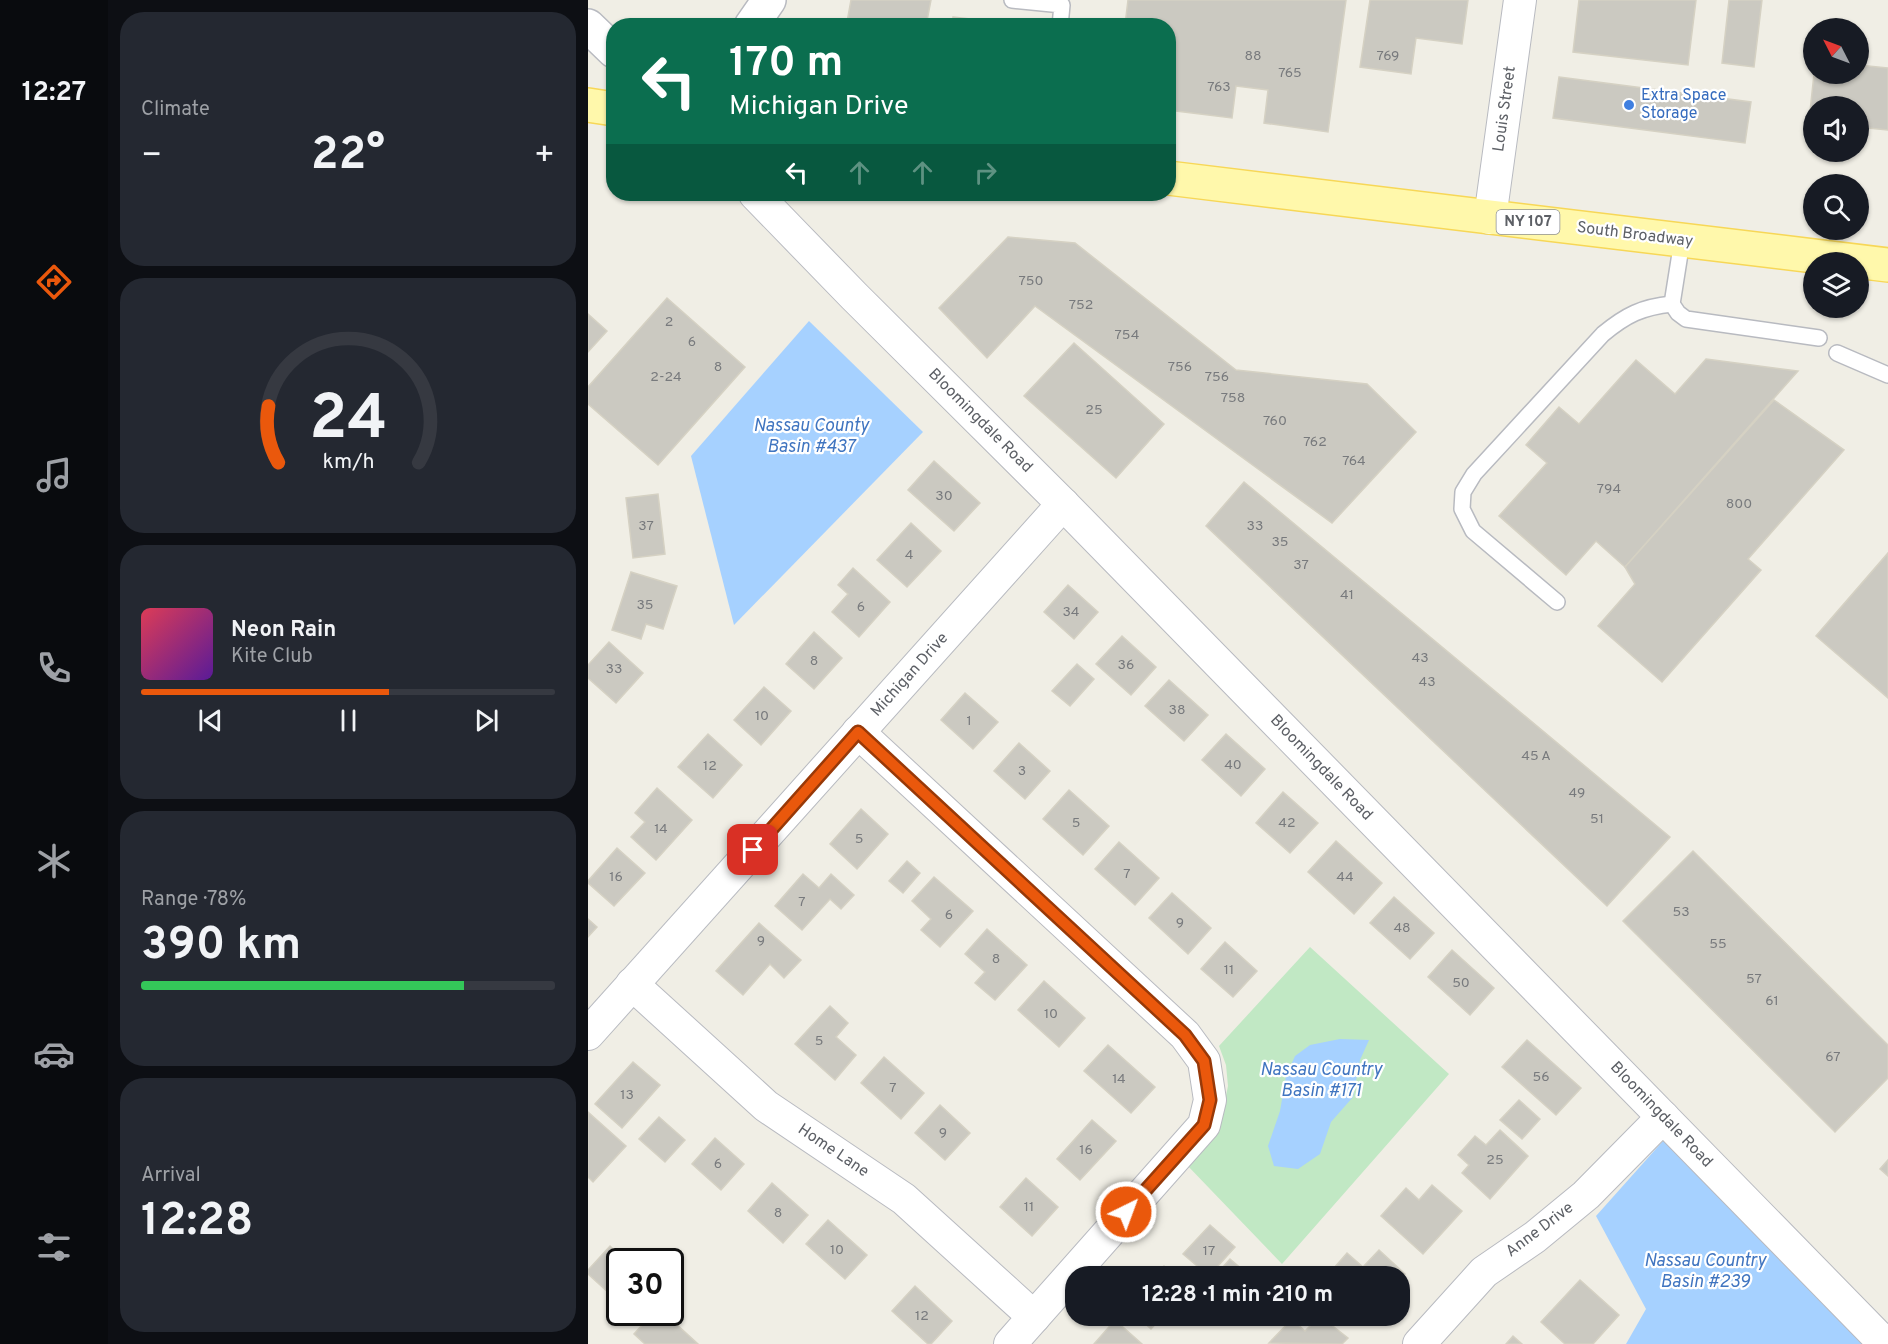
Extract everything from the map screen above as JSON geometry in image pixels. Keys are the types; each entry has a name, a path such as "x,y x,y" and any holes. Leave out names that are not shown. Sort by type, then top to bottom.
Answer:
{"main road":[{"path":"588,105 606,108"},
{"name":"South Broadway","path":"1176,179 1888,266"}],"street":[{"path":"757,18 769,0"},
{"name":"Louis Street","path":"1490,218 1520,0"},
{"path":"588,26 606,43"},
{"name":"Bloomingdale Road","path":"762,201 1063,504 1885,1344"},
{"name":"Michigan Drive","path":"588,1034 1063,504"},
{"path":"858,732 1185,1035 1204,1061 1210,1100 1204,1125 1010,1344"},
{"name":"Home Lane","path":"632,984 766,1106 904,1199 1034,1317"},
{"name":"Anne Drive","path":"1419,1344 1484,1272 1535,1237 1586,1195 1663,1117"}],"lane":[{"path":"1012,0 1062,5 1061,18"},
{"path":"1682,241 1672,304 1686,319 1819,338"},
{"path":"1557,602 1473,531 1462,509 1463,492 1474,474 1603,334 1623,318 1638,311 1672,304"},
{"path":"1838,353 1888,375"}],"green space":[{"path":"1310,947 1449,1074 1282,1264 1185,1163 1223,1110 1228,1086 1226,1065 1219,1046"}],"water":[{"name":"Nassau County Basin #437","path":"809,321 923,432 734,625 691,456"},
{"name":"Nassau Country Basin #171","path":"1340,1039 1369,1040 1360,1060 1353,1097 1331,1122 1320,1154 1298,1169 1274,1166 1268,1146 1280,1111 1286,1076 1295,1056 1310,1045"},
{"name":"Nassau Country Basin #239","path":"1671,1132 1867,1344 1626,1344 1646,1309 1596,1216"}],"building":[{"path":"851,0 931,0 928,18 848,18"},
{"path":"1128,0 1346,0 1328,132 1264,123 1268,90 1236,86 1232,118 1176,111 1176,18 1126,18"},
{"path":"1370,0 1468,0 1462,44 1416,38 1411,74 1360,67"},
{"path":"1579,0 1696,0 1688,65 1573,52"},
{"path":"1729,0 1762,0 1754,67 1722,63"},
{"path":"1869,66 1888,68 1888,130 1869,128 1869,96 1812,96 1813,84 1869,84"},
{"path":"1559,77 1751,102 1745,143 1553,118"},
{"path":"1008,237 1075,243 1236,370 1367,384 1416,432 1332,523 1035,306 987,358 939,308"},
{"path":"667,298 745,367 658,465 588,404 588,387"},
{"path":"588,314 607,331 588,352"},
{"path":"1074,343 1164,424 1116,478 1024,396"},
{"path":"1706,359 1798,371 1625,567 1596,541 1566,575 1499,516 1547,463 1526,445 1559,407 1579,424 1636,360 1675,394"},
{"path":"1774,400 1844,450 1748,559 1761,570 1662,682 1598,626 1635,584 1625,567"},
{"path":"934,461 980,503 954,531 908,490"},
{"path":"1244,482 1670,837 1607,906 1206,526"},
{"path":"658,494 665,554 633,558 626,498"},
{"path":"911,523 941,551 907,587 877,560"},
{"path":"1888,553 1888,698 1816,636"},
{"path":"853,568 890,602 859,637 832,612 848,594 838,585"},
{"path":"631,572 677,586 663,629 646,624 641,639 612,630"},
{"path":"1068,585 1098,612 1074,639 1044,612"},
{"path":"814,632 842,658 814,689 786,664"},
{"path":"1122,636 1156,667 1131,695 1096,664"},
{"path":"609,642 643,673 616,703 588,678 588,665"},
{"path":"1077,664 1094,679 1070,706 1052,691"},
{"path":"1169,680 1208,715 1184,741 1145,706"},
{"path":"764,687 791,711 761,745 734,720"},
{"path":"965,693 998,722 973,749 941,720"},
{"path":"708,734 742,765 713,798 678,767"},
{"path":"1226,734 1265,769 1241,796 1202,760"},
{"path":"1019,743 1050,771 1025,799 994,771"},
{"path":"657,788 692,820 656,860 631,837 645,822 635,813"},
{"path":"1069,790 1109,826 1083,855 1043,819"},
{"path":"1283,792 1318,823 1290,853 1256,823"},
{"path":"861,809 888,834 857,869 830,844"},
{"path":"1336,841 1382,883 1354,914 1308,872"},
{"path":"1119,842 1159,878 1135,905 1095,869"},
{"path":"617,848 645,873 614,906 588,881"},
{"path":"1693,851 1888,1045 1888,1078 1835,1132 1623,921"},
{"path":"907,861 920,873 903,893 889,881"},
{"path":"803,874 819,888 831,874 854,895 841,909 830,899 802,930 775,906"},
{"path":"934,877 973,911 940,947 921,930 931,919 912,901"},
{"path":"1172,893 1211,928 1188,954 1149,918"},
{"path":"1394,897 1434,933 1410,959 1370,923"},
{"path":"588,919 597,927 588,937"},
{"path":"759,923 801,960 784,978 770,964 743,995 716,971"},
{"path":"987,929 1027,965 995,1000 975,983 985,972 965,954"},
{"path":"1225,942 1257,971 1233,997 1201,969"},
{"path":"1452,950 1494,988 1470,1015 1428,977"},
{"path":"1044,981 1085,1018 1059,1047 1018,1010"},
{"path":"830,1006 848,1023 836,1037 856,1055 835,1080 795,1044"},
{"path":"1527,1040 1581,1088 1556,1115 1502,1067"},
{"path":"1108,1045 1155,1087 1131,1113 1084,1071"},
{"path":"884,1057 924,1093 901,1119 861,1083"},
{"path":"633,1062 660,1085 622,1128 595,1104"},
{"path":"1519,1100 1540,1119 1522,1139 1500,1120"},
{"path":"940,1105 970,1133 945,1160 915,1133"},
{"path":"588,1112 626,1146 593,1182 588,1177"},
{"path":"659,1117 685,1140 665,1162 639,1139"},
{"path":"1092,1120 1116,1141 1080,1180 1057,1159"},
{"path":"1500,1130 1528,1156 1490,1199 1462,1173 1469,1165 1458,1155 1475,1136 1486,1145"},
{"path":"715,1138 744,1164 721,1190 692,1164"},
{"path":"1888,1160 1888,1176 1880,1169"},
{"path":"1026,1178 1058,1207 1032,1236 1000,1207"},
{"path":"772,1183 808,1215 783,1243 748,1211"},
{"path":"1432,1185 1462,1211 1423,1254 1381,1216 1406,1188 1419,1200"},
{"path":"828,1220 867,1255 845,1279 806,1244"},
{"path":"1210,1225 1235,1247 1218,1266 1197,1266 1183,1254"},
{"path":"606,1250 606,1290 588,1274 588,1270"},
{"path":"1379,1250 1396,1266 1364,1266"},
{"path":"1347,1253 1362,1266 1336,1266"},
{"path":"1230,1259 1238,1266 1224,1266"},
{"path":"1580,1280 1619,1315 1593,1344 1565,1344 1541,1322"},
{"path":"915,1286 952,1321 931,1344 928,1344 892,1311"},
{"path":"641,1326 678,1326 698,1344 645,1344 634,1334"},
{"path":"1110,1326 1122,1326 1142,1344 1094,1344"},
{"path":"1285,1326 1300,1326 1305,1331 1310,1326 1333,1326 1348,1338 1342,1344 1269,1343"},
{"path":"1513,1336 1522,1344 1506,1344"}],"place":[{"name":"Extra Space Storage","path":"1629,105"}],"route":[{"path":"753,850 858,732 1185,1035 1204,1061 1210,1100 1204,1125 1126,1212"}]}
